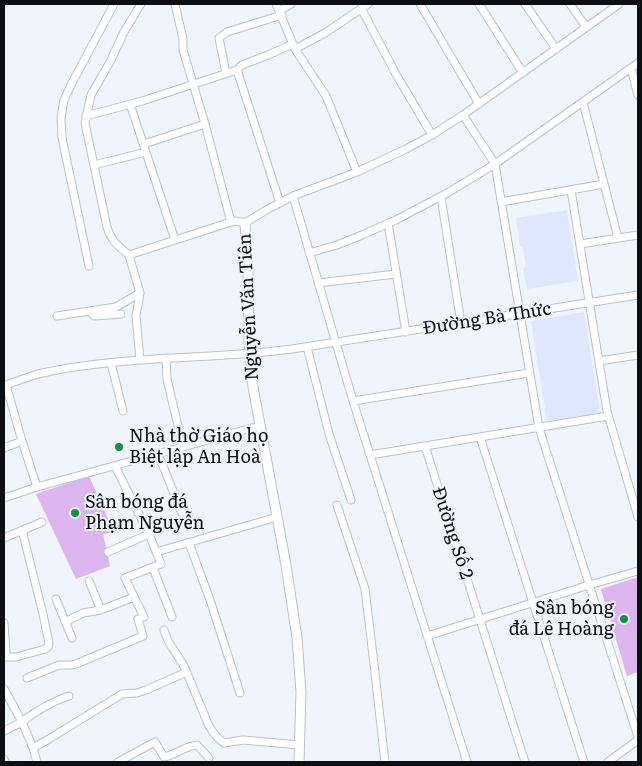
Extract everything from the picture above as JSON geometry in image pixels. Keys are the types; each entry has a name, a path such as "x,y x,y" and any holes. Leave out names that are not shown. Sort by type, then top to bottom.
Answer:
{"street":[{"path":"89,266 62,138 61,118 64,100 114,4"},
{"path":"140,4 110,62 90,95 85,123 110,236 112,241 129,255 140,293 136,316 140,360"},
{"path":"175,4 184,39 183,50 231,222"},
{"path":"226,73 219,38 227,32 291,4"},
{"path":"420,4 478,104"},
{"path":"479,4 523,73"},
{"path":"525,4 556,49"},
{"path":"570,4 586,27"},
{"name":"Nguyễn Văn Tiên","path":"300,762 301,692 297,638 291,593 253,387 248,325 245,223 293,196 357,172 406,150 432,135 523,73 618,4"},
{"path":"86,116 237,70 242,65 325,33 365,6 397,76 432,135"},
{"path":"279,10 294,46 326,96 357,172"},
{"path":"310,253 345,242 388,224 441,197 495,164 638,63"},
{"path":"631,68 638,95"},
{"path":"237,70 280,203"},
{"path":"583,102 618,238"},
{"path":"130,104 175,240"},
{"path":"463,115 495,164 539,428 638,738 608,762"},
{"path":"144,144 205,124"},
{"path":"94,165 146,152"},
{"path":"501,202 604,184"},
{"path":"571,190 608,416 638,517"},
{"path":"293,196 353,401 467,762"},
{"path":"441,197 461,323"},
{"path":"129,255 231,222 245,223"},
{"path":"388,224 406,332"},
{"path":"580,244 638,235"},
{"path":"318,283 396,274"},
{"path":"57,316 116,307 140,293"},
{"name":"Đường Bà Thức","path":"5,385 37,374 111,363 250,354 307,347 638,295"},
{"path":"92,312 94,316 121,314"},
{"path":"307,347 329,434 351,500"},
{"path":"599,362 638,355"},
{"path":"166,358 167,379 183,447"},
{"path":"111,363 123,410"},
{"path":"353,401 529,373"},
{"path":"5,385 37,487"},
{"path":"370,455 608,416"},
{"path":"4,498 37,487 259,426"},
{"path":"480,437 584,762"},
{"path":"4,448 22,441"},
{"name":"Đường Số 2","path":"425,446 525,762"},
{"path":"158,454 184,518"},
{"path":"27,678 59,665 76,664 143,636 138,619 144,617 126,578 161,564 149,534 115,466"},
{"path":"337,505 365,589 385,762"},
{"path":"156,552 277,517"},
{"path":"4,538 42,522"},
{"path":"4,623 6,652 4,657 16,657 45,649 48,646 43,614 22,530"},
{"path":"108,552 149,534"},
{"path":"189,543 210,600 240,694"},
{"path":"153,568 172,616"},
{"path":"427,636 638,571"},
{"path":"89,581 101,610"},
{"path":"65,622 83,613 101,610 134,597"},
{"path":"56,599 72,638"},
{"path":"164,630 168,641 187,672 214,735 224,743 243,740 300,745"},
{"path":"33,748 122,694 146,690 187,672"},
{"path":"4,689 22,722 37,762"},
{"path":"4,731 22,722 52,702 69,696"},
{"path":"118,762 155,742 164,757 196,746 208,758"},
{"path":"4,758 5,762"}],"shaded area":[{"path":"567,210 578,281 527,289 523,269 526,266 523,248 520,246 516,218"},
{"path":"584,312 600,413 547,421 531,321"},
{"name":"Sân bóng đá Phạm Nguyễn","path":"89,476 114,532 103,534 110,566 76,579 36,494"},
{"name":"Sân bóng đá Lê Hoàng","path":"638,577 638,672 627,676 601,589"}],"place":[{"name":"Nhà thờ Giáo họ Biệt lập An Hoà","path":"119,447"},
{"name":"Sân bóng đá Phạm Nguyễn","path":"75,513"},
{"name":"Sân bóng đá Lê Hoàng","path":"624,619"}]}
